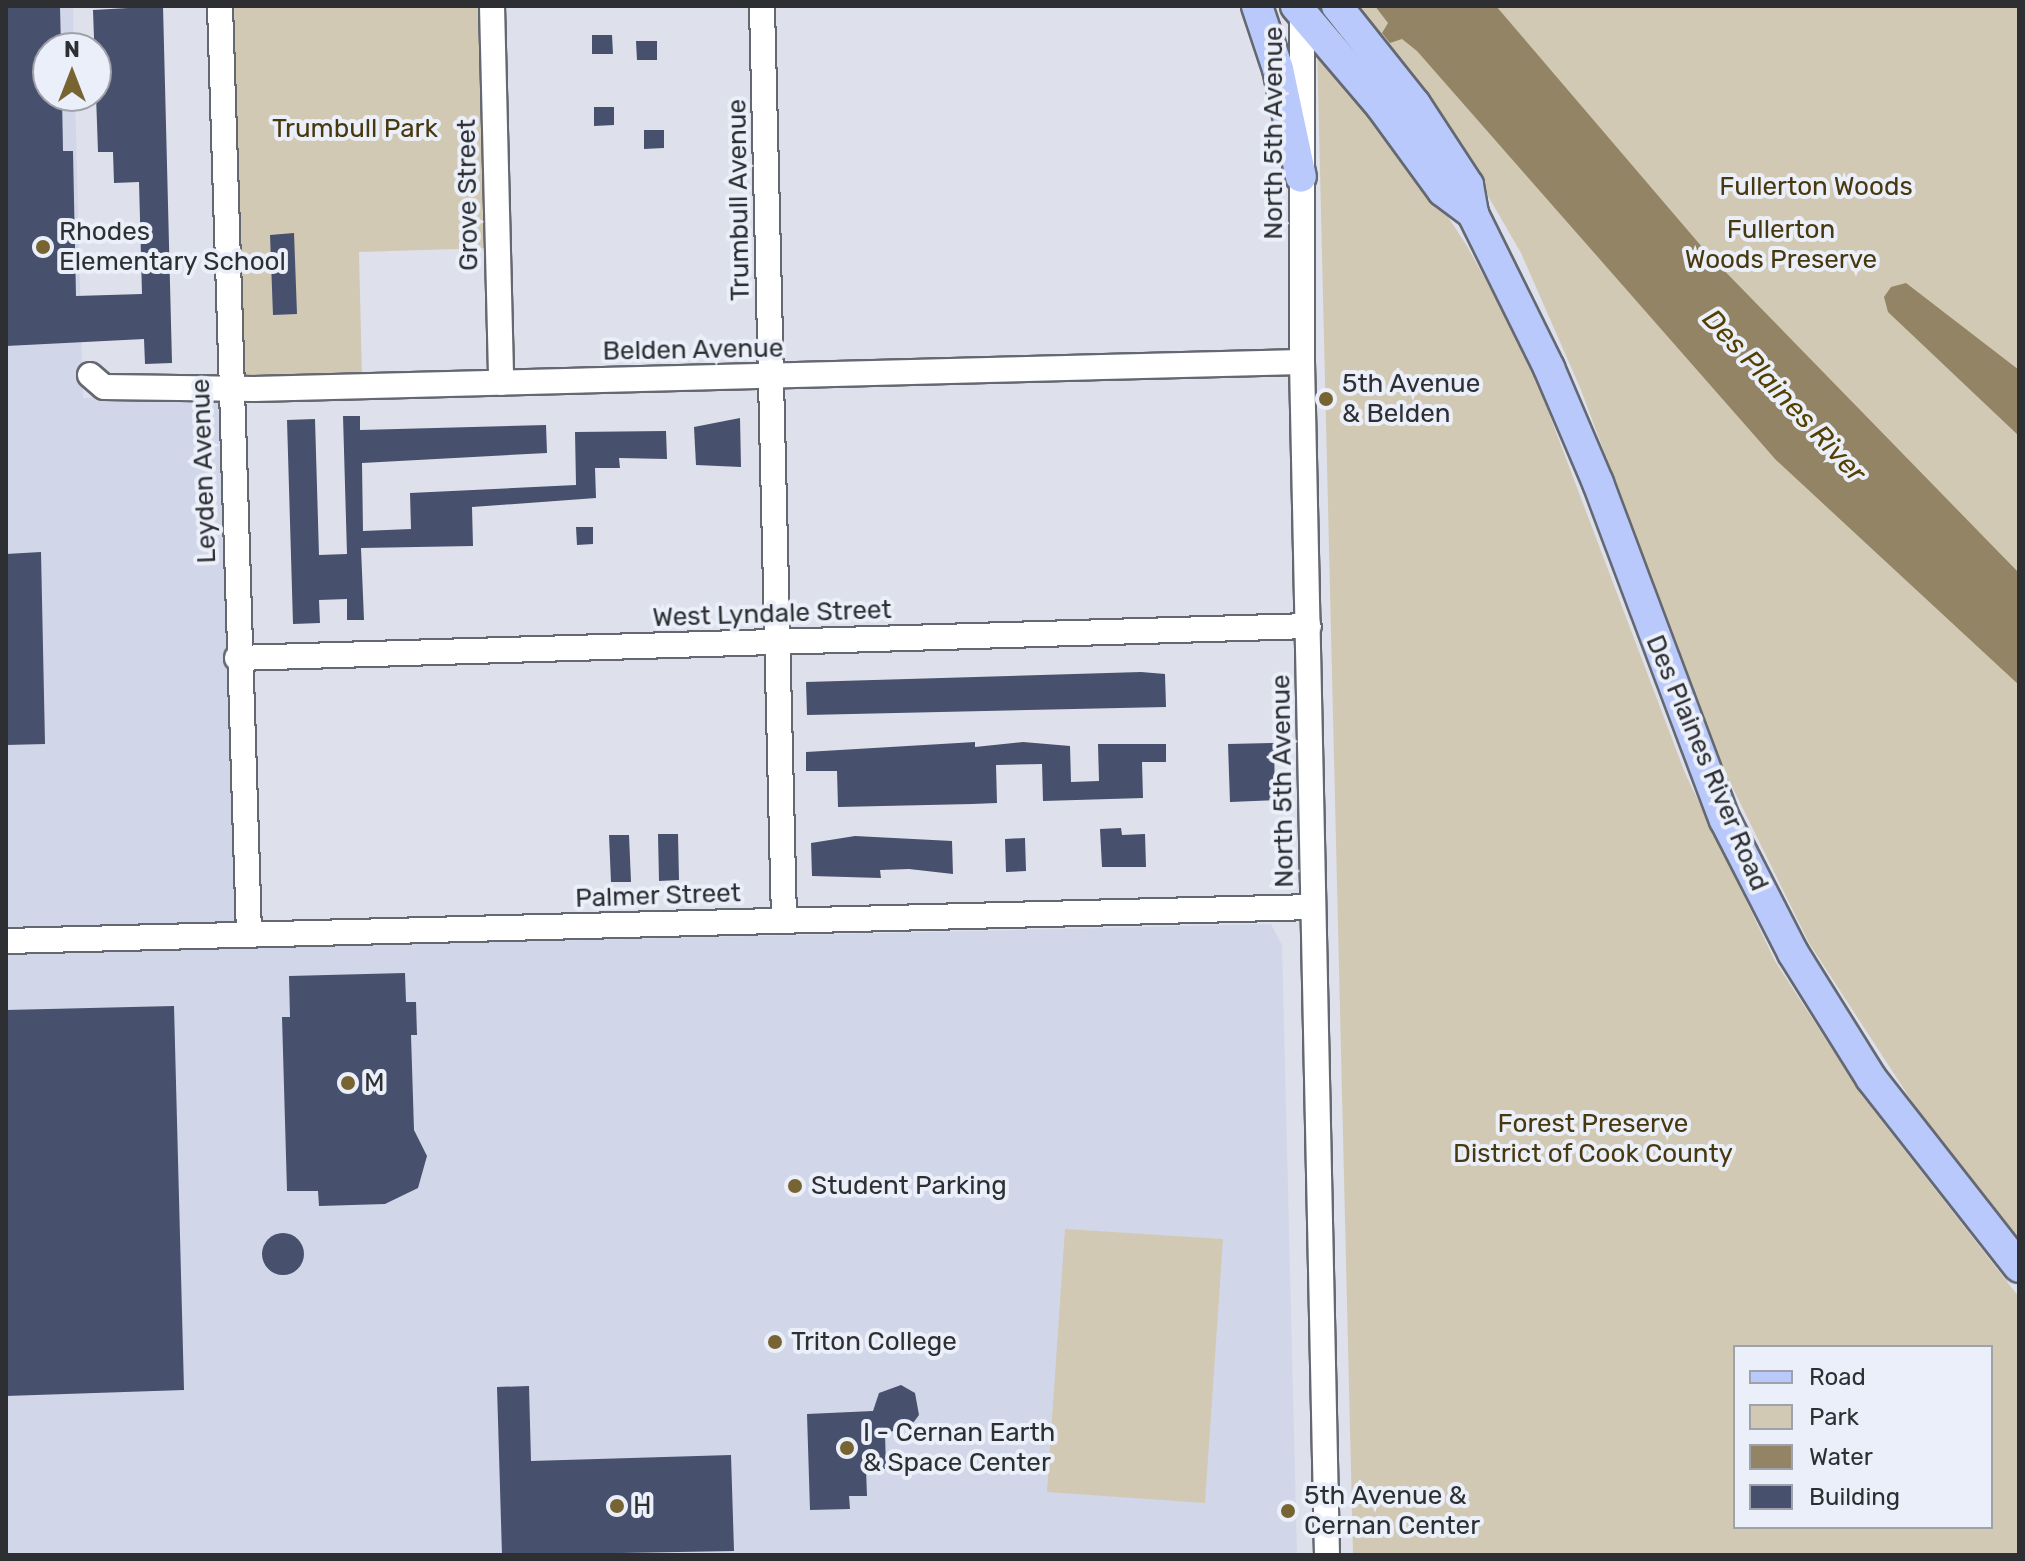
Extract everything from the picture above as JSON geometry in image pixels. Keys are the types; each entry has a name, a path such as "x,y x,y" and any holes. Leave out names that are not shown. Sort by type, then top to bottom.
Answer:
{"main road":[{"path":"1257,6 1278,69 1301,177"},
{"name":"Des Plaines River Road","path":"1337,6 1468,185 1473,214 1549,368 1703,767 1760,892 1871,1078 2019,1267"},
{"name":"Des Plaines River Road","path":"1300,9 1381,106 1443,191 1473,214"}],"street":[{"name":"Leyden Avenue","path":"220,6 237,658 249,934"},
{"name":"Grove Street","path":"492,6 501,383"},
{"name":"Trumbull Avenue","path":"762,6 784,921"},
{"name":"North 5th Avenue","path":"1300,9 1302,362 1327,1555"},
{"name":"Belden Avenue","path":"90,375 104,387 229,385 254,389 1302,362"},
{"name":"West Lyndale Street","path":"237,658 1309,626"},
{"name":"Palmer Street","path":"6,941 1312,907"}],"shaded area":[{"name":"Triton College","path":"6,6 73,6 74,32 32,32 32,112 75,112 83,398 226,394 246,948 1271,924 1282,945 1297,1555 6,1555"}],"green space":[{"name":"Trumbull Park","path":"229,6 483,6 489,248 359,252 362,377 248,377 243,372"},
{"name":"Fullerton Woods Preserve","path":"1353,6 2019,6 2019,1238 1917,1109 1809,943 1721,764 1581,390 1521,253 1444,120"},
{"name":"Forest Preserve District of Cook County","path":"1317,45 1416,168 1467,246 1528,358 1685,773 1775,961 1863,1097 2019,1297 2019,1555 1353,1555"},
{"path":"1065,1229 1223,1239 1205,1503 1047,1492"}],"water":[{"name":"Des Plaines River","path":"1375,6 1496,6 1708,254 2019,573 2019,685 1776,460 1417,51 1402,39 1390,43 1382,33 1388,23"},
{"path":"1906,283 2019,370 2019,436 1888,312 1884,297 1891,287"}],"building":[{"path":"6,6 60,6 61,32 32,32 32,112 62,112 63,151 73,151 76,296 142,294 139,182 114,183 113,152 98,152 97,112 112,112 112,32 94,32 93,10 163,6 172,363 145,364 144,339 6,346"},
{"path":"592,35 612,35 613,54 592,54"},
{"path":"636,41 657,41 657,60 637,60"},
{"path":"594,107 614,107 614,125 594,126"},
{"path":"644,130 664,130 664,148 644,149"},
{"path":"294,233 297,314 273,315 270,235"},
{"path":"343,416 360,416 360,430 546,425 547,453 362,463 363,531 411,529 410,493 576,485 575,432 666,431 667,459 619,458 620,468 595,468 596,498 472,507 473,546 361,548 364,620 347,620 347,599 319,600 320,623 293,624 287,420 315,419 319,555 347,554"},
{"path":"740,418 741,467 696,465 694,427"},
{"path":"576,527 593,527 593,544 577,545"},
{"path":"41,552 45,744 6,745 6,554"},
{"path":"1141,672 1165,674 1166,707 807,715 806,682"},
{"path":"975,742 975,747 1023,742 1070,746 1071,782 1099,781 1098,744 1166,744 1166,762 1142,762 1143,798 1043,801 1042,764 996,765 997,803 972,804 838,807 837,771 806,771 806,752"},
{"path":"1274,743 1275,800 1230,802 1228,744"},
{"path":"1121,828 1122,835 1145,834 1146,867 1102,867 1100,829"},
{"path":"658,834 678,834 679,880 659,881"},
{"path":"609,835 629,835 631,882 611,882"},
{"path":"855,836 952,841 953,874 909,869 880,870 881,878 812,876 811,843"},
{"path":"1025,838 1026,871 1006,872 1005,839"},
{"name":"M","path":"405,973 406,1002 416,1002 417,1035 411,1035 414,1130 427,1156 418,1188 385,1204 319,1206 318,1191 287,1191 282,1017 290,1017 289,976"},
{"path":"174,1006 184,1390 6,1396 6,1010"},
{"path":"283,1233 298,1239 304,1254 298,1269 283,1275 268,1269 262,1254 268,1239"},
{"name":"I - Cernan Earth & Space Center","path":"901,1385 915,1393 919,1415 910,1427 885,1433 886,1469 866,1469 867,1496 849,1496 850,1509 810,1510 807,1414 873,1411 879,1393"},
{"name":"H","path":"529,1386 531,1461 731,1455 734,1551 502,1555 497,1387"}],"place":[{"name":"Rhodes Elementary School","path":"43,247"},
{"name":"5th Avenue & Belden","path":"1326,399"},
{"name":"M","path":"348,1083"},
{"name":"Student Parking","path":"795,1186"},
{"name":"Triton College","path":"775,1342"},
{"name":"I - Cernan Earth & Space Center","path":"847,1448"},
{"name":"H","path":"617,1506"},
{"name":"5th Avenue & Cernan Center","path":"1288,1511"}],"park label":[{"name":"Fullerton Woods","path":"1816,187"}]}
